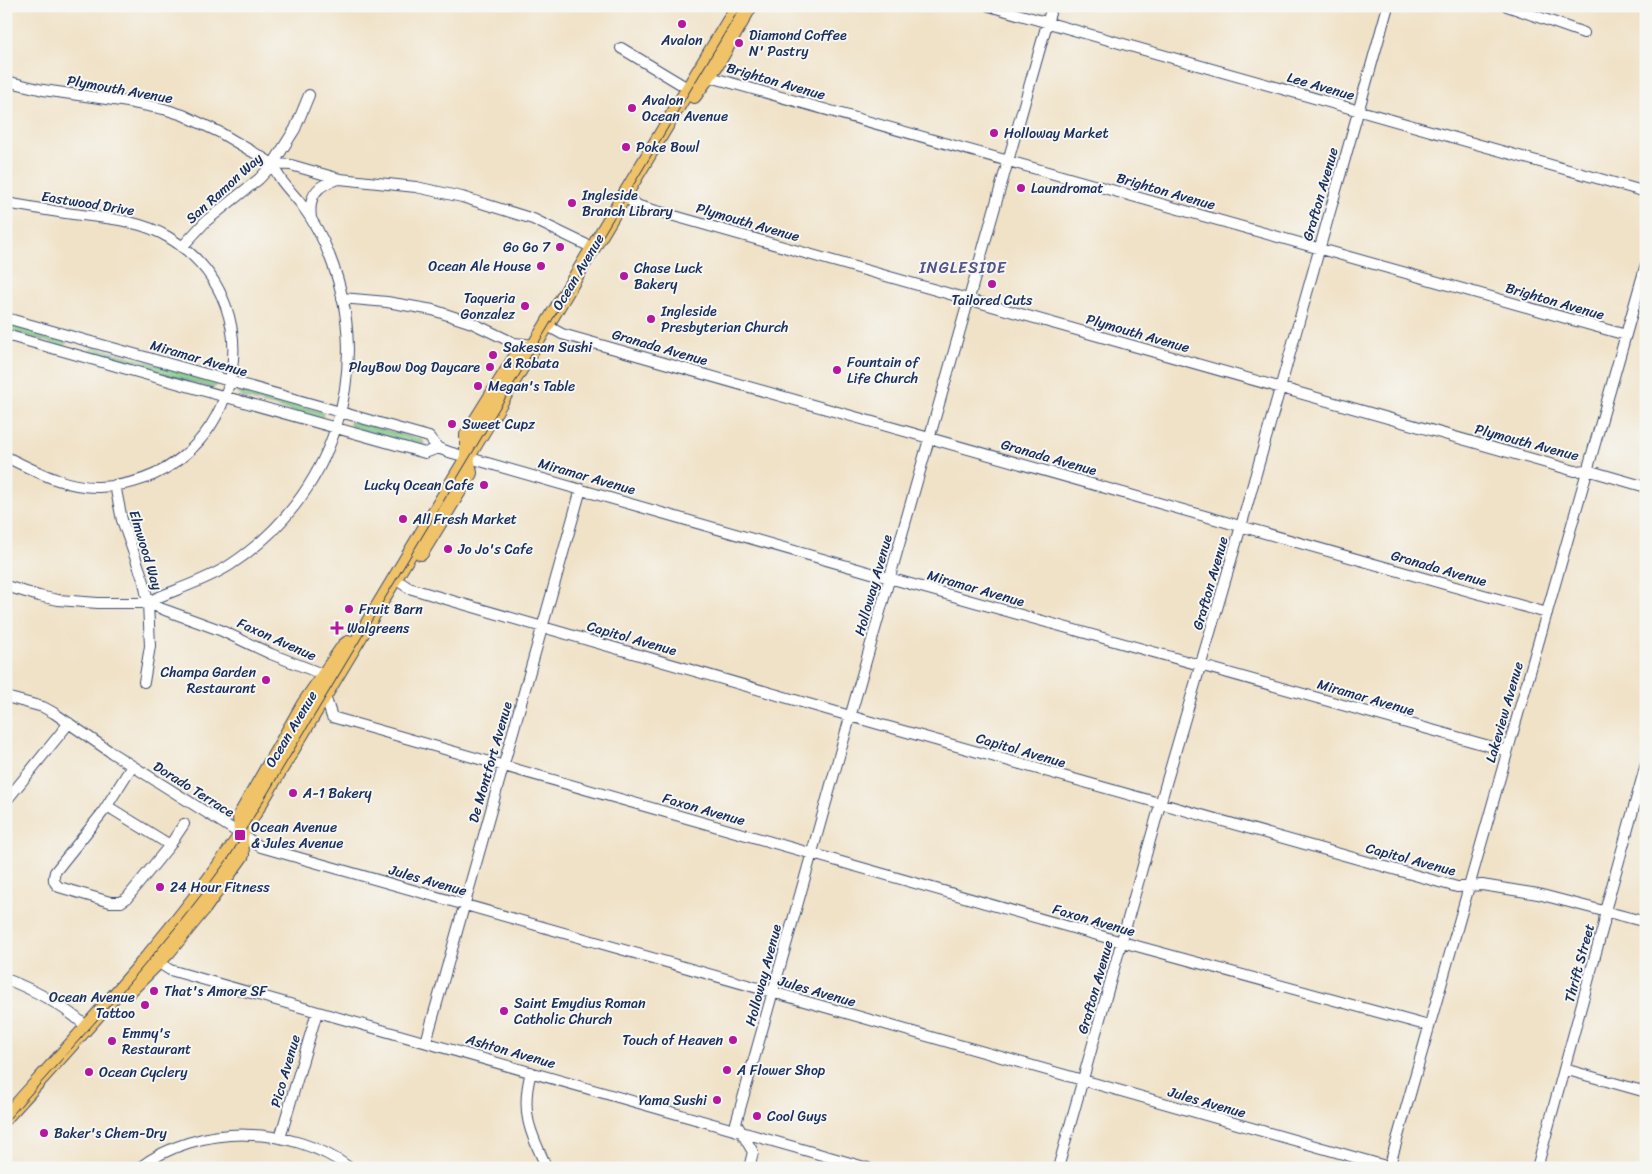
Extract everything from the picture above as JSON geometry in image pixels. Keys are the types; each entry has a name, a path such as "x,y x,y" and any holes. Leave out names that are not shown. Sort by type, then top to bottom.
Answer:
{"main road":[{"name":"Ocean Avenue","path":"669,122 690,102 738,6"},
{"name":"Ocean Avenue","path":"241,835 394,579 410,571 470,473 467,457 467,434 519,352 534,345 689,89 703,75 750,6"},
{"name":"Ocean Avenue","path":"6,1117 12,1106 114,997 131,990 153,960 168,952 204,908 242,855 240,816 304,704 344,646 361,634"}],"street":[{"name":"Lee Avenue","path":"989,6 1646,192"},
{"name":"Holloway Avenue","path":"740,1132 736,1123 772,993 889,578 1010,160 1052,6"},
{"name":"Grafton Avenue","path":"1058,1168 1388,6"},
{"path":"1508,6 1584,33"},
{"path":"621,48 689,89"},
{"name":"Brighton Avenue","path":"703,75 1626,335"},
{"name":"Plymouth Avenue","path":"6,81 44,90 164,109 219,132 273,164 290,165 340,179 416,187 462,196 533,219 593,248"},
{"name":"San Ramon Way","path":"182,247 206,221 259,179 273,164 295,129 309,95"},
{"path":"148,603 159,596 210,576 229,566 261,542 285,518 302,497 322,464 341,412 348,366 346,320 338,278 330,256 312,219 281,180 273,164"},
{"path":"312,219 311,202 315,193 328,181 340,179"},
{"name":"Plymouth Avenue","path":"624,197 639,206 1573,470 1587,470 1646,487"},
{"name":"Eastwood Drive","path":"6,203 120,220 138,224 168,237 182,247 208,273 226,306 233,342 233,362 228,389 219,413 210,428 185,455 151,476 133,482 98,487 64,482 48,477 6,457"},
{"name":"Lakeview Avenue","path":"1389,1168 1646,264"},
{"path":"342,298 387,302 433,310 472,323 514,342 534,345"},
{"name":"Miramar Avenue","path":"6,318 228,389 336,428 425,453 438,448"},
{"name":"Granada Avenue","path":"546,325 562,334 1547,612"},
{"name":"Miramar Avenue","path":"6,335 228,389 341,412 429,437 438,448 467,457 889,578 1507,751"},
{"name":"Elmwood Way","path":"115,485 122,520 139,569 148,603 150,646 144,682"},
{"name":"De Montfort Avenue","path":"426,1042 581,489"},
{"name":"Capitol Avenue","path":"394,579 409,588 850,716 1457,886 1482,885 1538,894 1646,922"},
{"name":"Faxon Avenue","path":"6,586 58,600 98,603 148,603 220,630 271,654 317,672 332,717 1122,942 1429,1026"},
{"name":"Dorado Terrace","path":"6,697 43,707 54,713 132,766 241,835"},
{"path":"6,801 69,723"},
{"name":"Thrift Street","path":"1537,1168 1646,764"},
{"name":"Dorado Terrace","path":"132,766 107,806 55,872 54,883 59,888 110,902 121,902 128,898 170,846 184,824"},
{"path":"107,806 170,846"},
{"name":"Jules Avenue","path":"241,835 261,847 1389,1168"},
{"name":"Ashton Avenue","path":"153,960 170,970 868,1168"},
{"path":"6,979 58,1003 87,1027"},
{"name":"Pico Avenue","path":"280,1138 317,1012"},
{"path":"1564,1069 1646,1092"},
{"path":"531,1072 526,1096 528,1126 547,1168"},
{"path":"740,1132 754,1152 749,1168"},
{"path":"139,1168 167,1151 205,1138 241,1135 280,1138 301,1143 321,1151 350,1168"}],"green space":[{"path":"6,322 65,339 67,343 63,346 6,330"},
{"path":"94,347 215,381 217,385 213,388 93,354 90,350"},
{"path":"242,390 322,412 323,416 320,419 242,397 239,392"},
{"path":"351,421 422,440 424,444 420,447 351,427"}],"tram line":[{"path":"6,1122 150,959 230,856 741,6"}],"place":[{"name":"Avalon","path":"682,24"},
{"name":"Diamond Coffee N' Pastry","path":"739,43"},
{"name":"Avalon Ocean Avenue","path":"632,108"},
{"name":"Holloway Market","path":"994,133"},
{"name":"Poke Bowl","path":"626,147"},
{"name":"Laundromat","path":"1021,188"},
{"name":"Ingleside Branch Library","path":"572,203"},
{"name":"Go Go 7","path":"560,247"},
{"name":"Ocean Ale House","path":"541,266"},
{"name":"Chase Luck Bakery","path":"624,276"},
{"name":"Tailored Cuts","path":"992,284"},
{"name":"Taqueria Gonzalez","path":"525,306"},
{"name":"Ingleside Presbyterian Church","path":"651,319"},
{"name":"Sakesan Sushi & Robata","path":"493,355"},
{"name":"PlayBow Dog Daycare","path":"490,367"},
{"name":"Fountain of Life Church","path":"837,370"},
{"name":"Megan's Table","path":"478,386"},
{"name":"Sweet Cupz","path":"452,424"},
{"name":"Lucky Ocean Cafe","path":"484,485"},
{"name":"All Fresh Market","path":"403,519"},
{"name":"Jo Jo's Cafe","path":"448,549"},
{"name":"Fruit Barn","path":"349,609"},
{"name":"Walgreens","path":"337,628"},
{"name":"Champa Garden Restaurant","path":"266,680"},
{"name":"A-1 Bakery","path":"293,793"},
{"name":"Ocean Avenue & Jules Avenue","path":"240,835"},
{"name":"24 Hour Fitness","path":"160,887"},
{"name":"That's Amore SF","path":"154,991"},
{"name":"Ocean Avenue Tattoo","path":"145,1005"},
{"name":"Saint Emydius Roman Catholic Church","path":"504,1011"},
{"name":"Touch of Heaven","path":"733,1040"},
{"name":"Emmy's Restaurant","path":"112,1041"},
{"name":"A Flower Shop","path":"727,1070"},
{"name":"Ocean Cyclery","path":"89,1072"},
{"name":"Yama Sushi","path":"717,1100"},
{"name":"Cool Guys","path":"757,1116"},
{"name":"Baker's Chem-Dry","path":"44,1133"}],"district":[{"name":"INGLESIDE","path":"963,267"}]}
